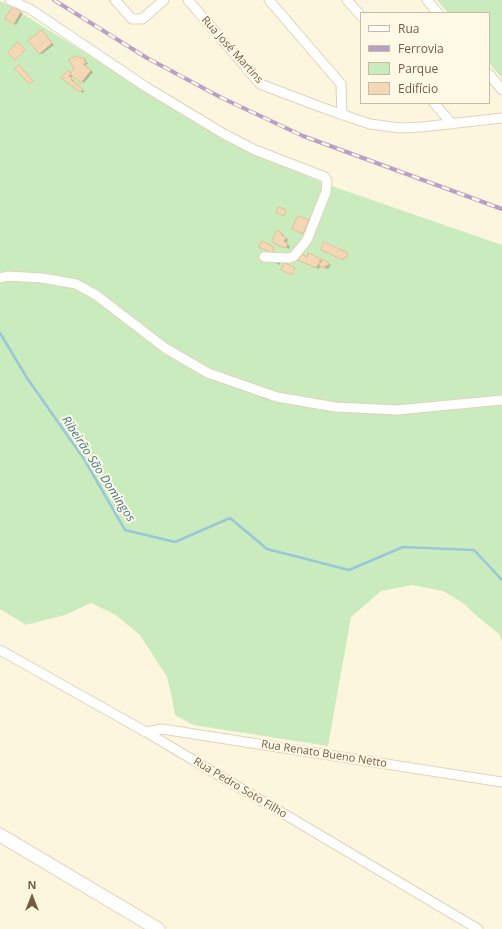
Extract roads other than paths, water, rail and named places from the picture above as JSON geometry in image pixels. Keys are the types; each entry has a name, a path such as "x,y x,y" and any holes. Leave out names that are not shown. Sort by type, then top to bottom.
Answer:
{"main road":[{"path":"0,835 158,929"}],"street":[{"path":"10,0 30,9 146,87 224,134 255,150 325,177 327,181 326,192 307,240 294,256 289,258 264,257"},
{"path":"115,0 132,19 142,19 164,0"},
{"name":"Rua José Martins","path":"188,0 260,84 326,109 370,124 400,128 502,118"},
{"path":"269,0 341,84 342,115"},
{"path":"347,0 360,15"},
{"path":"427,0 437,12"},
{"path":"490,75 502,90"},
{"path":"435,104 452,124"},
{"path":"0,278 8,276 42,278 76,284 96,295 165,348 208,373 277,397 335,407 397,410 502,400"},
{"name":"Rua Pedro Soto Filho","path":"0,650 146,732 478,929"},
{"name":"Rua Renato Bueno Netto","path":"146,732 162,729 502,782"}],"waterway":[{"name":"Ribeirão São Domingos","path":"0,333 27,378 84,459 125,530 175,542 230,518 267,549 349,570 403,547 474,550 502,580"}],"railway":[{"path":"54,0 147,58 222,98 303,136 502,209"}]}
